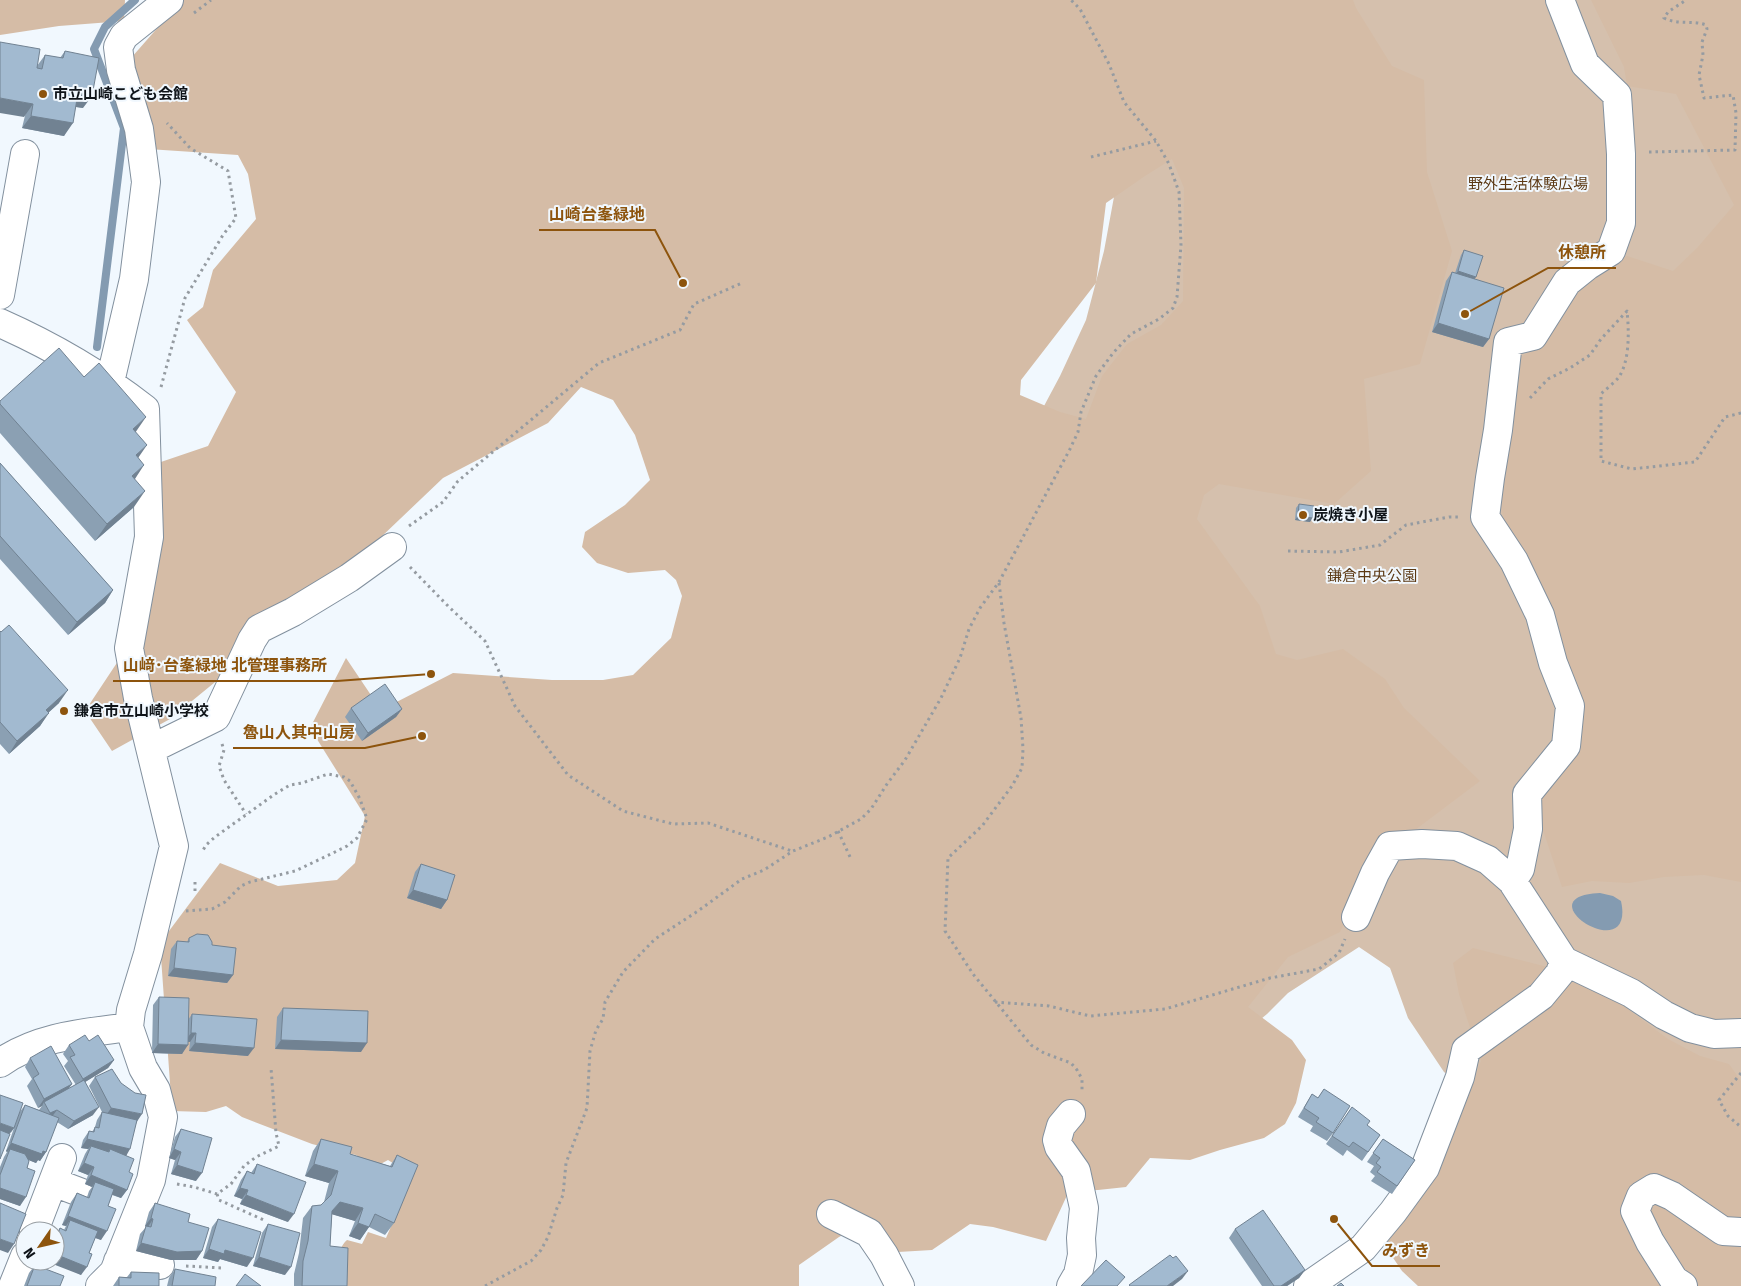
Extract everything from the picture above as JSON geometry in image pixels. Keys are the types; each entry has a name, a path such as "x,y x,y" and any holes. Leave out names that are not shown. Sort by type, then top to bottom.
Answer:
{"street":[{"path":"1512,881 1520,868 1528,829 1527,794 1566,746 1570,706 1553,663 1540,615 1514,561 1485,517 1498,430 1508,342 1533,336 1567,282 1587,266 1611,252 1621,223 1618,95 1585,64 1560,0"},
{"path":"110,382 134,279 146,182 139,129 121,70 118,47 124,36 179,9"},
{"path":"0,295 25,154"},
{"path":"0,323 37,340 110,382 145,409 149,537 129,648 138,698 174,846 148,954 131,1010 129,1027 143,1068 156,1090 163,1117 150,1180 114,1272 100,1286"},
{"path":"151,749 216,717 259,629 293,612 349,578 392,548"},
{"path":"1356,916 1375,873 1390,846 1422,844 1457,846 1488,860 1512,881 1564,961 1631,993 1664,1015 1690,1028 1714,1034 1741,1033"},
{"path":"1308,1286 1363,1248 1393,1212 1425,1168 1460,1077 1466,1050 1541,996 1560,973 1564,961"},
{"path":"0,1063 14,1054 59,1037 129,1027"},
{"path":"1070,1114 1062,1126 1057,1140 1059,1147 1076,1171 1084,1208 1081,1238 1082,1255 1078,1274 1071,1286"},
{"path":"38,1221 58,1170 82,1193"},
{"path":"1684,1286 1674,1280 1650,1242 1635,1211 1641,1196 1654,1188 1672,1196 1723,1231 1741,1232"},
{"path":"831,1214 868,1233 884,1255 900,1286"},
{"path":"118,1261 160,1265"},
{"path":"13,1286 19,1271"}],"path":[{"path":"179,9 212,0"},
{"path":"485,1286 531,1261 541,1250 548,1237 563,1195 566,1163 587,1108 590,1050 596,1030 603,1018 605,1002 623,972 655,939 742,879 764,870 793,851 861,819 871,809 905,760 942,698 980,608 999,582 1078,432 1081,412 1096,376 1131,334 1173,308 1177,297 1180,245 1179,192 1169,164 1156,141 1124,102 1109,64 1080,9 1072,0"},
{"path":"1620,154 1670,150 1735,150 1736,113 1734,95 1704,98 1699,75 1703,55 1702,42 1707,30 1706,25 1700,23 1688,24 1664,18 1668,12 1686,0"},
{"path":"145,409 157,402 185,298 223,235 236,218 228,171 190,148 166,122"},
{"path":"1091,157 1156,141"},
{"path":"742,283 694,304 680,330 599,363 458,481 443,502 408,526 392,548 485,641 515,706 568,775 623,811 672,824 708,823 793,851"},
{"path":"1502,383 1529,400 1548,379 1590,355 1601,339 1628,311 1629,334 1626,356 1619,377 1601,394 1601,461 1632,469 1696,462 1725,417 1741,413"},
{"path":"1288,551 1339,552 1380,545 1406,525 1449,517 1485,517"},
{"path":"999,582 1004,623 1021,718 1022,768 1008,792 982,826 948,858 945,931 973,974 1031,1045 1044,1053 1071,1063 1077,1070 1082,1079 1082,1090 1080,1100 1070,1114"},
{"path":"224,737 221,742 224,750 219,766 224,780 246,814"},
{"path":"159,907 177,913 212,909 225,902 241,886 295,871 347,846 357,838 368,819 350,781 344,777 328,774 290,785 246,814 206,845 198,860"},
{"path":"838,831 852,859"},
{"path":"195,891 196,876"},
{"path":"995,1002 1049,1006 1090,1016 1165,1009 1270,978 1319,969 1339,953 1356,916"},
{"path":"217,1194 231,1184 244,1166 256,1157 279,1146 276,1133 271,1068"},
{"path":"1741,1073 1719,1100 1728,1116 1741,1127"},
{"path":"150,1180 194,1187 217,1194"},
{"path":"217,1194 219,1200 266,1221"},
{"path":"160,1265 223,1268"}],"green space":[{"name":"鎌倉中央公園","path":"1000,0 1741,0 1741,1286 1444,1072 1408,1018 1390,968 1359,947 1288,993 1267,1014 1214,1058 1044,406 1086,320 1104,251 1116,186"}],"shaded area":[{"path":"0,0 125,0 124,21 59,26 0,35"},
{"path":"182,0 1353,0 1392,66 1424,80 1427,172 1452,251 1420,364 1364,379 1371,471 1334,504 1219,484 1204,495 1197,519 1260,606 1276,654 1297,660 1343,649 1385,679 1404,708 1480,781 1415,830 1386,839 1367,873 1340,932 1288,957 1248,1007 1292,1040 1306,1060 1296,1103 1285,1124 1264,1138 1190,1160 1150,1158 1126,1187 1069,1191 1046,1241 993,1227 970,1224 932,1250 898,1252 866,1223 839,1237 799,1265 799,1286 342,1286 339,1255 343,1244 347,1240 362,1244 368,1232 386,1238 413,1176 388,1160 375,1167 356,1155 312,1144 242,1117 226,1106 206,1112 172,1111 160,943 220,863 278,886 337,880 355,863 365,816 310,728 346,658 381,710 453,673 552,680 603,680 633,675 671,638 682,596 676,580 665,570 628,573 597,563 582,547 585,532 625,505 650,480 635,435 613,400 581,387 548,423 443,478 314,601 170,719 112,751 85,711 140,628 155,464 208,446 236,392 187,320 203,307 213,270 256,219 248,174 238,155 148,149 124,66","holes":["1172,159 1184,188 1183,301 1161,325 1127,344 1102,376 1086,419 1060,412 1020,395 1021,380 1096,283 1106,203"]},
{"path":"1591,0 1741,0 1741,882 1704,875 1664,877 1629,883 1592,881 1562,887 1541,824 1537,801 1574,757 1582,727 1575,697 1554,631 1551,606 1507,532 1500,504 1517,359 1542,342 1566,295 1627,256 1673,271 1697,248 1734,205 1676,94 1627,86 1624,67"},
{"path":"1473,948 1583,976 1668,1039 1700,1056 1729,1064 1741,1081 1741,1286 1418,1286 1402,1271 1385,1246 1453,1134 1481,1061 1459,994 1453,963"}],"water":[{"path":"1600,893 1613,896 1621,901 1621,921 1613,929 1600,930 1586,924 1576,915 1572,905 1579,897"}],"building":[{"name":"市立山崎こども会館","path":"0,42 40,49 37,68 42,69 45,55 63,58 65,51 99,58 92,96 78,93 73,123 31,116 33,104 0,98"},
{"path":"1464,250 1483,256 1476,277 1458,271"},
{"path":"1452,272 1504,288 1489,339 1438,323"},
{"path":"59,348 84,377 99,363 146,417 133,429 147,445 136,455 144,465 132,476 145,491 107,524 0,404 0,401"},
{"path":"0,463 113,590 77,622 0,536"},
{"path":"1299,504 1314,506 1313,518 1298,516"},
{"path":"9,625 68,690 46,710 49,713 17,741 0,722 0,631"},
{"path":"385,684 402,709 368,733 351,708"},
{"path":"421,864 455,875 447,900 413,890"},
{"path":"197,934 208,935 212,945 236,948 233,975 174,968 177,941 189,942 189,938"},
{"path":"159,997 189,998 188,1045 158,1044"},
{"path":"283,1008 368,1011 367,1043 281,1040"},
{"path":"192,1014 257,1019 254,1048 195,1043 196,1033 191,1033"},
{"path":"85,1035 89,1041 98,1035 114,1060 83,1079 70,1057 75,1055 69,1045"},
{"path":"51,1046 72,1084 44,1099 33,1078 39,1074 30,1058"},
{"path":"112,1069 121,1083 135,1093 146,1095 142,1114 111,1108 95,1077"},
{"path":"84,1080 99,1107 74,1121 57,1110 50,1113 44,1102"},
{"path":"1324,1089 1350,1106 1333,1133 1316,1122 1319,1118 1304,1108 1312,1094 1318,1098"},
{"path":"0,1095 23,1103 14,1128 0,1123"},
{"path":"25,1105 59,1118 46,1152 43,1151 42,1154 11,1143"},
{"path":"1352,1107 1370,1121 1367,1125 1380,1135 1368,1152 1353,1142 1349,1147 1332,1136"},
{"path":"102,1112 137,1120 130,1149 87,1139 89,1131 94,1132 95,1127 99,1128"},
{"path":"181,1129 212,1138 202,1173 177,1165 181,1152 174,1149"},
{"path":"0,1130 10,1134 0,1159"},
{"path":"321,1139 352,1147 350,1154 392,1167 397,1155 418,1165 394,1223 375,1214 369,1227 358,1223 363,1208 340,1202 332,1211 330,1246 348,1248 347,1286 302,1286 303,1261 308,1241 312,1206 321,1205 331,1195 338,1171 314,1164"},
{"path":"1383,1139 1415,1160 1397,1186 1377,1172 1381,1167 1376,1163 1380,1158 1373,1153"},
{"path":"91,1146 109,1152 110,1149 134,1159 129,1172 133,1174 127,1190 91,1175 94,1167 84,1163"},
{"path":"10,1149 25,1154 29,1161 27,1168 35,1171 26,1197 0,1188 0,1175"},
{"path":"257,1164 306,1182 294,1214 246,1195 248,1190 240,1188 247,1171 254,1174"},
{"path":"95,1182 114,1189 108,1206 116,1209 107,1231 68,1216 77,1193 89,1198"},
{"path":"0,1203 26,1214 23,1221 15,1221 14,1244 0,1239"},
{"path":"155,1203 190,1214 188,1222 209,1228 202,1251 177,1252 141,1243 146,1226 151,1227"},
{"path":"1263,1210 1305,1270 1281,1286 1274,1286 1235,1229"},
{"path":"218,1219 261,1232 253,1258 225,1250 224,1254 209,1249"},
{"path":"70,1220 98,1231 89,1253 92,1254 87,1267 65,1258 66,1231"},
{"path":"268,1224 300,1233 291,1267 259,1257"},
{"path":"1170,1255 1173,1258 1176,1256 1188,1271 1167,1286 1129,1285"},
{"path":"1106,1260 1125,1277 1117,1286 1081,1286"},
{"path":"175,1269 216,1277 215,1286 172,1286"},
{"path":"33,1271 51,1271 64,1276 60,1286 27,1286"},
{"path":"131,1272 159,1273 159,1286 119,1286 119,1277 131,1278"},
{"path":"245,1274 261,1286 236,1286"}],"waterway":[{"path":"97,347 124,128 94,49 105,27 135,0"}],"place":[{"name":"市立山崎こども会館","path":"43,94"},
{"name":"山崎台峯緑地","path":"683,283"},
{"name":"休憩所","path":"1465,314"},
{"name":"炭焼き小屋","path":"1303,515"},
{"name":"山﨑･台峯緑地 北管理事務所","path":"431,674"},
{"name":"鎌倉市立山崎小学校","path":"64,711"},
{"name":"魯山人其中山房","path":"422,736"},
{"name":"みずき","path":"1334,1219"}],"park label":[{"name":"野外生活体験広場","path":"1528,184"}]}
